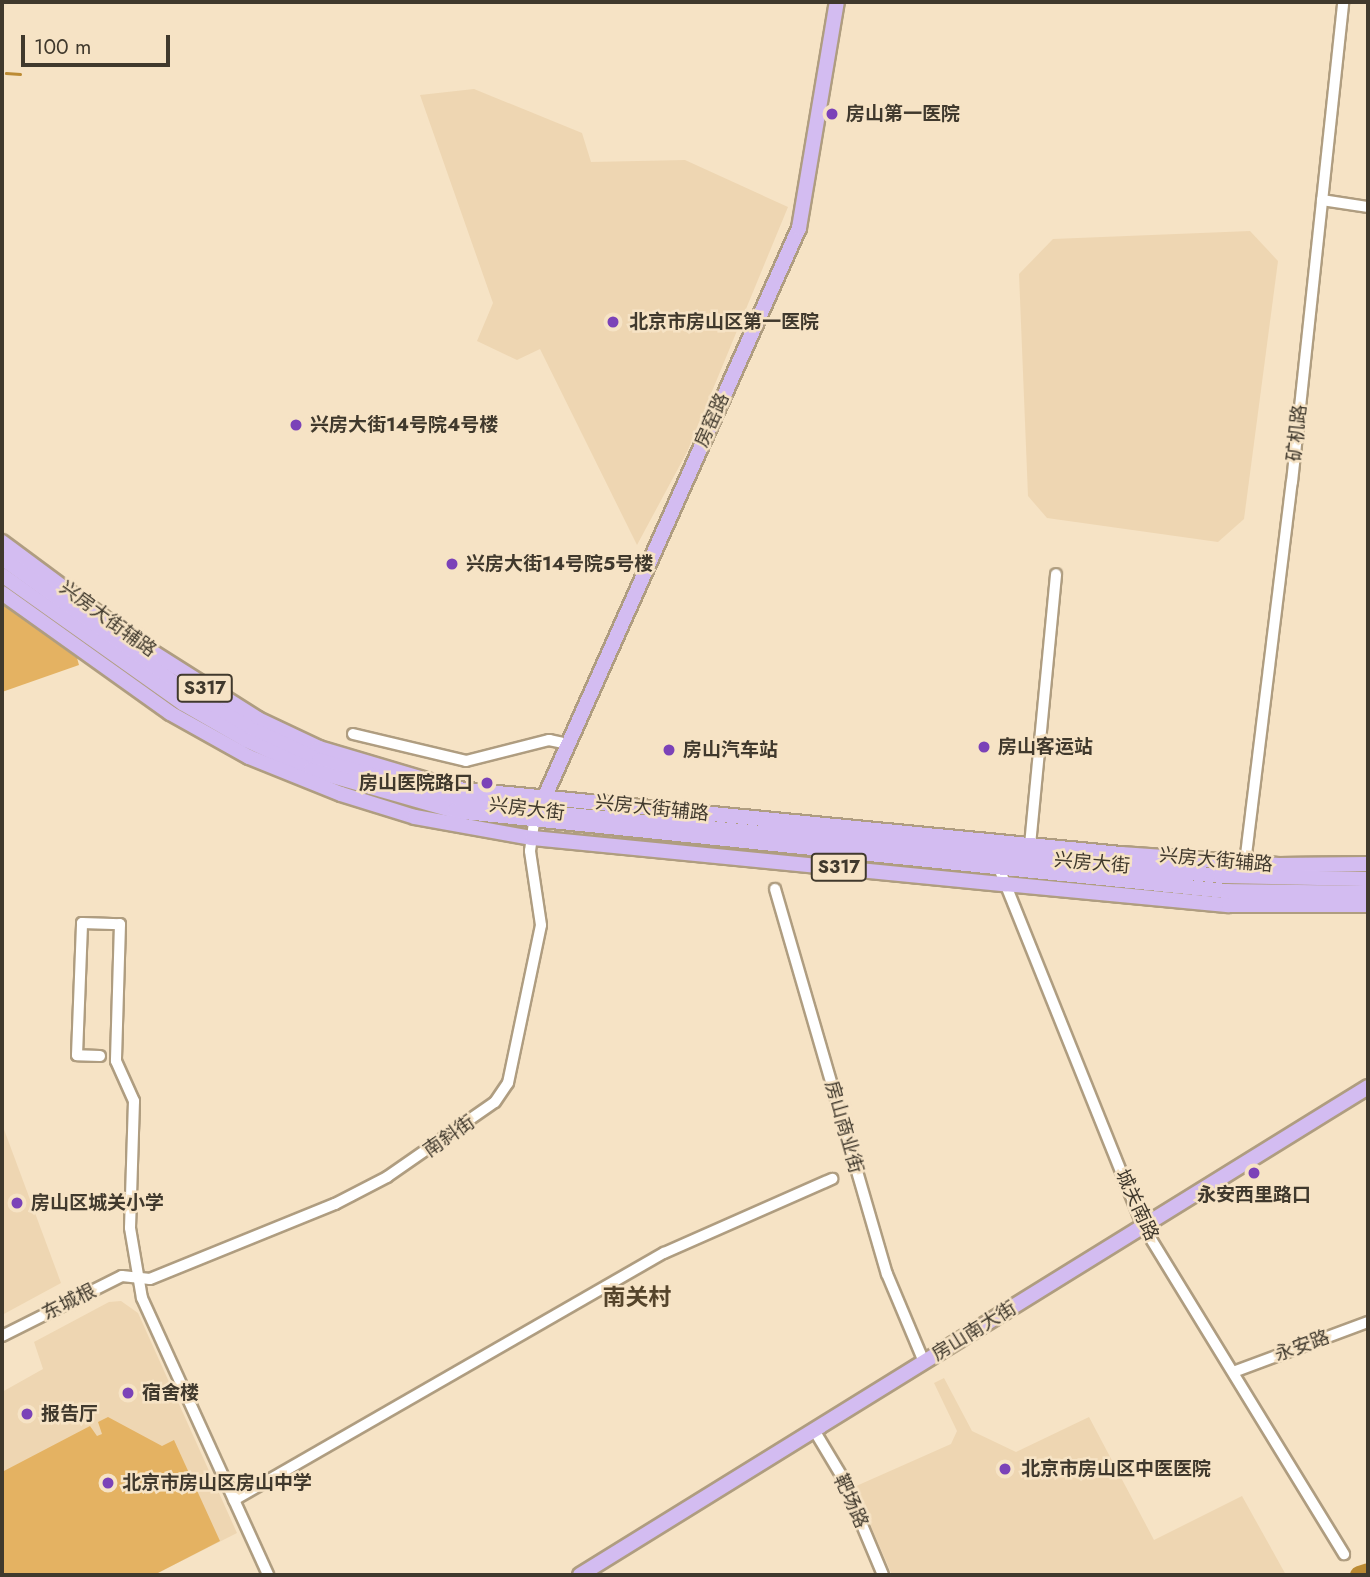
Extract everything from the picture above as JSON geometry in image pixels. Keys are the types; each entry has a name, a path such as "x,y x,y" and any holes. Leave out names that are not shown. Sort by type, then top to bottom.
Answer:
{"main road":[{"name":"房窑路","path":"539,811 799,229 837,2"},
{"name":"兴房大街辅路","path":"2,542 142,646 258,719 319,748 539,811 674,812 1121,854 1279,865 1368,864"},
{"name":"兴房大街","path":"2,558 201,700 319,760 410,793"},
{"name":"兴房大街","path":"2,575 163,690 246,740 353,783 539,811 999,868 1227,891 1368,893"},
{"name":"兴房大街","path":"4,596 106,670 248,757 317,785 430,820 532,838 1229,905 1368,905"},
{"path":"106,670 163,690"},
{"path":"430,820 410,793 436,782"},
{"path":"317,785 353,783"},
{"name":"兴房大街","path":"539,811 1221,876 1368,879"},
{"path":"674,812 691,826"},
{"path":"1121,854 1150,869"},
{"path":"1221,876 1279,865"},
{"name":"房山南大街","path":"580,1575 1368,1087"}],"street":[{"name":"矿机路","path":"1245,863 1343,2"},
{"path":"1322,200 1368,207"},
{"path":"1030,845 1056,574"},
{"path":"353,734 466,761 548,740 568,744"},
{"name":"南斜街","path":"138,1277 150,1279 335,1204 387,1177 495,1102 508,1083 541,925 532,838 539,811"},
{"name":"城关南路","path":"999,868 1143,1226 1236,1371 1344,1555"},
{"name":"房山商业街","path":"775,889 887,1274 924,1362"},
{"path":"100,1056 76,1055 82,923 120,923 116,1061 134,1101 130,1228 142,1298 268,1575"},
{"path":"234,1500 664,1253 831,1179"},
{"name":"东城根","path":"2,1336 122,1276 138,1277"},
{"name":"永安路","path":"1236,1371 1368,1322"},
{"name":"靶场路","path":"814,1430 841,1475 883,1575"}],"shaded area":[{"name":"北京市房山区第一医院","path":"474,89 582,133 591,162 685,160 788,207 687,452 637,545 540,349 517,360 477,341 493,303 420,95"},
{"path":"1250,231 1278,261 1244,519 1218,542 1047,518 1028,496 1019,274 1053,239"},
{"path":"2,603 77,658 79,665 2,692"},
{"name":"房山区城关小学","path":"2,1124 61,1283 2,1315"},
{"name":"北京市房山区房山中学","path":"121,1301 138,1313 237,1533 154,1575 2,1575 2,1392 43,1369 34,1342 109,1302"},
{"name":"北京市房山区中医医院","path":"944,1378 972,1431 1016,1452 1089,1417 1154,1540 1242,1496 1286,1575 892,1575 854,1487 951,1444 957,1431 934,1383"},
{"path":"108,1417 162,1446 174,1440 220,1541 154,1575 2,1575 2,1472 90,1426 97,1436 102,1434 98,1422"}],"waterway":[{"path":"6,73 20,74"},
{"path":"1359,1575 1368,1572"}],"place":[{"name":"房山第一医院","path":"832,114"},
{"name":"北京市房山区第一医院","path":"613,322"},
{"name":"兴房大街14号院4号楼","path":"296,425"},
{"name":"兴房大街14号院5号楼","path":"452,564"},
{"name":"房山客运站","path":"984,747"},
{"name":"房山汽车站","path":"669,750"},
{"name":"房山医院路口","path":"487,783"},
{"name":"永安西里路口","path":"1254,1173"},
{"name":"房山区城关小学","path":"17,1203"},
{"name":"宿舍楼","path":"128,1393"},
{"name":"报告厅","path":"27,1414"},
{"name":"北京市房山区中医医院","path":"1005,1469"},
{"name":"北京市房山区房山中学","path":"108,1483"}],"district":[{"name":"南关村","path":"637,1297"}]}
